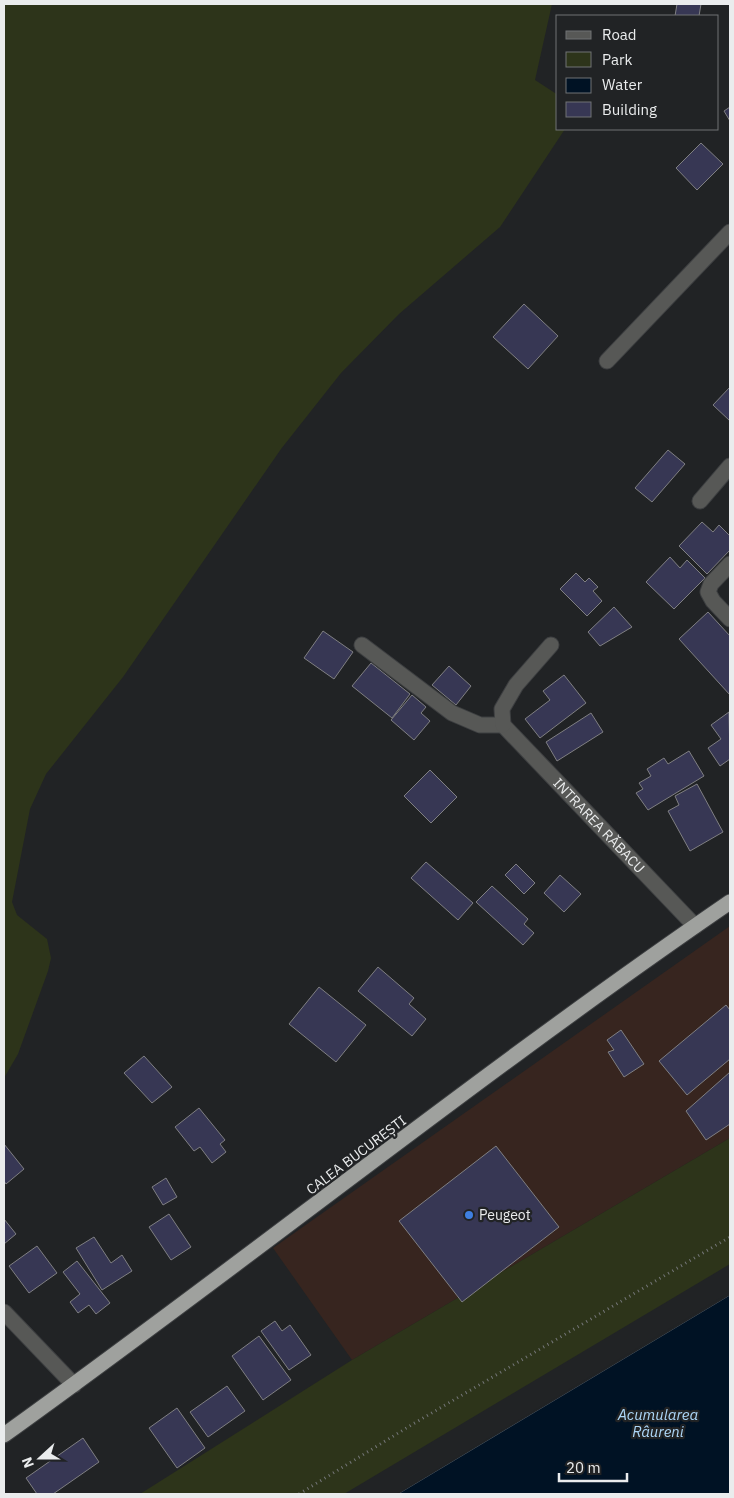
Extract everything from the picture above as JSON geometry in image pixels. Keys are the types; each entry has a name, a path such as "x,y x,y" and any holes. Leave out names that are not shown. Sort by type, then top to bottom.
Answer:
{"highway":[{"name":"CALEA BUCUREȘTI","path":"4,1436 551,1030 730,902"}],"street":[{"path":"607,361 730,232"},
{"path":"700,501 730,466"},
{"path":"730,564 710,584 708,592 713,601 730,620"},
{"path":"362,645 452,714 480,725 502,725 502,709 516,685 552,644"},
{"name":"INTRAREA RĂBACU","path":"502,725 695,926"},
{"path":"4,1312 74,1385"}],"path":[{"path":"299,1494 413,1424 730,1237"}],"shaded area":[{"path":"730,926 730,1138 352,1360 273,1248"}],"green space":[{"path":"4,4 552,4 535,80 556,94 556,130 564,130 500,227 399,314 341,373 281,449 123,677 46,774 30,809 12,902 17,915 47,939 51,958 18,1054 4,1078"},
{"path":"730,1138 730,1264 344,1494 140,1494 352,1360"}],"water":[{"name":"Acumularea Râureni","path":"730,1295 730,1494 398,1494"}],"pier":[{"path":"730,1292 730,1295 396,1494"}],"building":[{"path":"677,4 701,4 699,15 675,15"},
{"path":"730,107 730,121 724,111"},
{"path":"701,143 723,164 697,190 676,168"},
{"path":"524,304 558,336 528,369 493,337"},
{"path":"730,387 730,421 713,405"},
{"path":"668,450 685,464 652,502 635,488"},
{"path":"702,522 713,532 719,525 730,536 730,550 707,574 679,546"},
{"path":"670,557 680,568 687,560 705,578 674,609 646,582"},
{"path":"576,573 585,582 589,578 598,587 593,591 602,601 587,616 560,589"},
{"path":"614,607 632,627 600,646 588,632"},
{"path":"708,612 730,636 730,695 679,639"},
{"path":"323,631 353,652 334,679 304,658"},
{"path":"371,663 410,694 392,718 352,686"},
{"path":"449,666 471,686 456,705 432,685"},
{"path":"564,675 586,703 540,738 525,719 550,700 543,691"},
{"path":"412,695 426,707 421,713 430,721 414,740 391,720"},
{"path":"729,712 730,759 720,766 708,748 721,739 711,725"},
{"path":"591,713 603,732 557,761 546,742"},
{"path":"689,751 704,776 648,810 636,793 643,789 639,783 651,776 647,769 664,758 668,764"},
{"path":"430,770 457,797 431,823 404,796"},
{"path":"697,784 723,832 690,851 668,811 679,805 675,796"},
{"path":"426,862 473,903 458,920 411,878"},
{"path":"516,864 535,883 524,894 505,875"},
{"path":"560,875 581,894 564,912 544,893"},
{"path":"492,886 528,919 524,924 534,933 523,945 476,902"},
{"path":"378,967 414,998 409,1004 426,1019 412,1036 358,991"},
{"path":"319,987 366,1025 336,1062 289,1024"},
{"path":"726,1005 730,1010 730,1059 687,1095 659,1061"},
{"path":"621,1030 644,1064 624,1077 608,1052 614,1050 607,1040"},
{"path":"144,1056 172,1087 152,1103 124,1073"},
{"path":"730,1072 730,1124 706,1140 686,1111"},
{"path":"199,1108 225,1140 220,1144 226,1152 212,1163 200,1147 194,1151 175,1127"},
{"path":"4,1144 24,1169 6,1184 4,1181"},
{"path":"496,1146 559,1227 462,1302 399,1221"},
{"path":"166,1178 177,1197 163,1205 152,1187"},
{"path":"169,1214 191,1247 171,1260 149,1227"},
{"path":"4,1219 16,1234 4,1244"},
{"path":"94,1237 111,1263 122,1255 132,1271 102,1290 76,1248"},
{"path":"37,1246 57,1273 29,1293 9,1266"},
{"path":"77,1261 110,1303 96,1314 89,1305 78,1313 70,1302 80,1294 63,1272"},
{"path":"275,1321 282,1331 290,1325 311,1355 289,1370 261,1331"},
{"path":"259,1336 291,1380 263,1400 232,1356"},
{"path":"227,1386 245,1411 208,1437 190,1412"},
{"path":"177,1408 205,1448 177,1468 149,1428"},
{"path":"83,1438 99,1462 53,1494 37,1494 26,1478"}],"place":[{"name":"Peugeot","path":"469,1215"}]}
